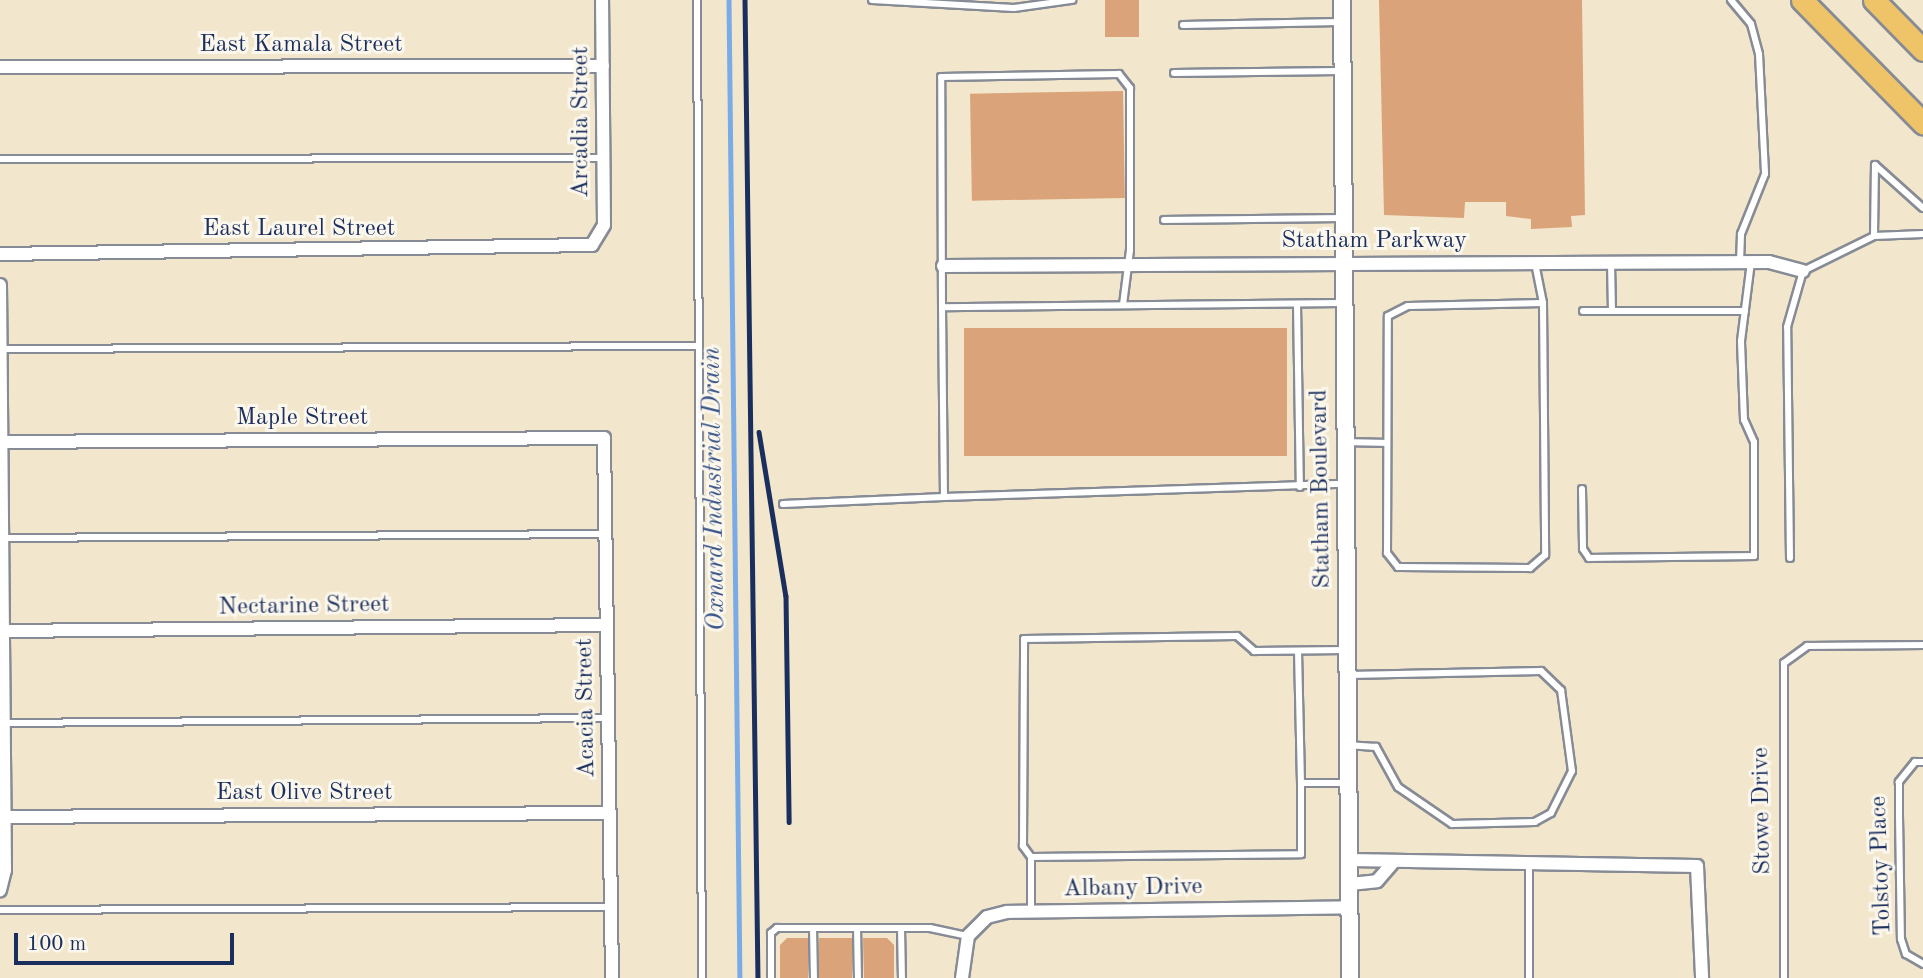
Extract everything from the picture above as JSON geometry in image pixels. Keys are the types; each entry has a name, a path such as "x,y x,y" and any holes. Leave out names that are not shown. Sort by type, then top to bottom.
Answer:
{"main road":[{"path":"1802,0 1923,123"},
{"path":"1874,0 1923,50"}],"street":[{"name":"Arcadia Street","path":"596,241 604,225 602,0"},
{"name":"Statham Boulevard","path":"1342,0 1340,264 1349,650 1350,978"},
{"name":"East Kamala Street","path":"0,67 603,66"},
{"name":"East Laurel Street","path":"0,254 583,249 596,241"},
{"name":"Statham Parkway","path":"943,265 1745,262 1803,271"},
{"path":"0,285 4,723 0,890"},
{"name":"Maple Street","path":"0,442 604,438"},
{"name":"Acacia Street","path":"604,438 612,978"},
{"name":"Nectarine Street","path":"2,625 606,625"},
{"name":"East Olive Street","path":"3,817 609,813"},
{"path":"1350,860 1392,864 1697,866 1702,978"},
{"path":"1350,884 1377,881 1392,864"},
{"name":"Albany Drive","path":"968,936 987,917 1031,911 1350,907"},
{"path":"962,978 968,936"}],"lane":[{"path":"696,0 702,978"},
{"path":"872,0 1014,8 1072,0"},
{"path":"1582,489 1583,549 1589,558 1754,556 1754,442 1744,420 1741,354 1745,311 1745,262 1741,234 1765,174 1759,54 1751,24 1731,0"},
{"path":"1182,25 1342,21"},
{"path":"1174,74 1343,71"},
{"path":"944,497 941,76 1119,74 1130,88 1124,305"},
{"path":"0,159 604,158"},
{"path":"1874,236 1875,164 1923,208"},
{"path":"1164,220 1341,218"},
{"path":"1790,558 1787,327 1803,271 1874,236 1923,234"},
{"path":"1535,263 1543,303 1547,547 1539,564 1406,570 1392,564 1387,553 1386,323 1392,310 1543,303"},
{"path":"1611,263 1612,311"},
{"path":"942,307 1342,303"},
{"path":"1297,304 1300,487"},
{"path":"1583,311 1745,311"},
{"path":"0,349 699,346"},
{"path":"1343,442 1387,443"},
{"path":"783,504 1344,484"},
{"path":"2,538 605,534"},
{"path":"1031,911 1031,857 1023,846 1024,639 1237,636 1254,651 1349,650"},
{"name":"Stowe Drive","path":"1784,978 1781,705 1784,663 1796,649 1923,645"},
{"path":"1031,857 1301,854 1298,651"},
{"path":"1349,675 1541,671 1561,690 1572,771 1551,813 1535,822 1452,824 1398,787 1376,747 1350,746"},
{"path":"4,723 608,718"},
{"name":"Tolstoy Place","path":"1923,762 1902,776 1906,954 1923,964"},
{"path":"1301,783 1350,783"},
{"path":"1529,864 1529,978"},
{"path":"0,910 611,907"},
{"path":"813,928 814,978"},
{"path":"857,928 858,978"},
{"path":"901,928 902,978"},
{"path":"771,978 772,930 901,928 968,936"}],"building":[{"path":"1105,0 1139,0 1139,37 1105,37"},
{"path":"1379,0 1582,0 1585,215 1571,216 1572,227 1531,229 1531,219 1506,216 1506,202 1465,202 1464,218 1384,215"},
{"path":"1123,91 1125,198 972,201 970,94"},
{"path":"964,328 1287,328 1287,456 964,456"},
{"path":"787,938 808,938 808,978 780,978 780,945"},
{"path":"819,938 852,938 852,978 819,978"},
{"path":"863,938 887,938 894,945 894,978 864,978"}],"waterway":[{"name":"Oxnard Industrial Drain","path":"729,0 740,978"}],"railway":[{"path":"745,0 758,978"},
{"path":"759,432 786,596 789,822"}]}
